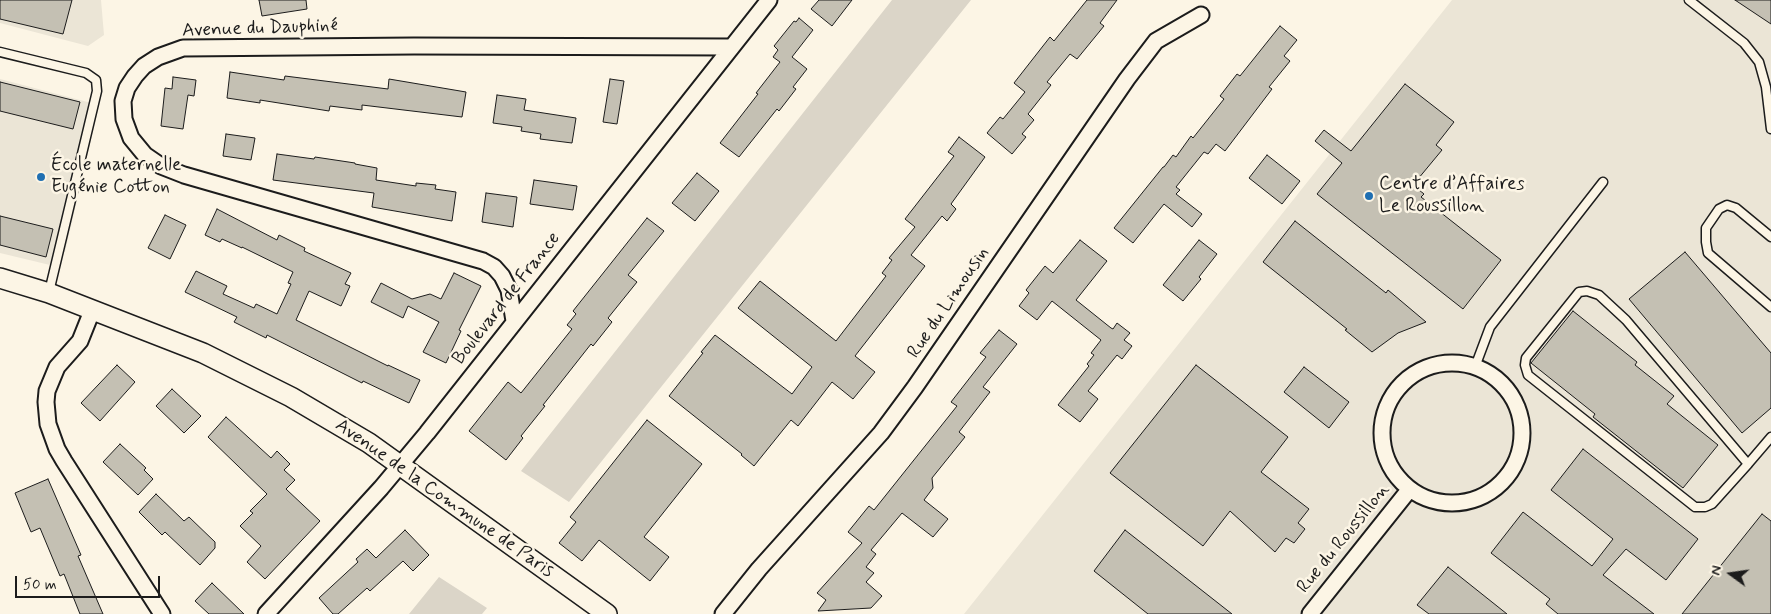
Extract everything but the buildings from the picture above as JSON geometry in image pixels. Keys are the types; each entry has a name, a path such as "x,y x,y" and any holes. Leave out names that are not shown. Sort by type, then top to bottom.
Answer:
{"street":[{"name":"Boulevard de France","path":"266,614 400,466 768,0"},
{"name":"Rue du Limousin","path":"723,614 764,563 880,433 916,388 1127,79 1156,41 1201,15"},
{"name":"Avenue du Dauphiné","path":"514,321 509,290 502,276 494,267 483,261 184,175 161,166 145,155 131,138 124,119 123,101 127,88 144,66 158,57 183,48 405,46 731,48"},
{"name":"Avenue de la Commune de Paris","path":"0,278 49,293 203,353 267,384 369,443 607,614"},
{"path":"92,311 80,341 57,367 47,391 48,424 57,449 64,461 162,614"},
{"name":"Rue du Roussillon","path":"1451,363 1476,367 1492,376 1508,392 1518,411 1522,432 1518,456 1505,479 1485,495 1461,503 1430,500 1409,490 1388,465 1381,439 1384,414 1397,388 1423,369 1451,363"},
{"name":"Rue du Roussillon","path":"1310,614 1409,490"}],"lane":[{"path":"1688,0 1744,43 1759,62 1766,87 1771,129"},
{"path":"0,52 86,73 96,80 97,91 49,293"},
{"path":"1476,367 1490,328 1603,182"},
{"path":"1771,237 1736,208 1727,205 1719,208 1706,228 1708,253 1771,306"},
{"path":"1748,464 1626,320 1599,295 1587,291 1580,292 1526,358 1525,365 1528,375 1695,506 1705,507 1712,504 1748,464 1771,437"}],"shaded area":[{"path":"0,0 101,0 104,35 88,46 0,23"},
{"path":"892,0 971,0 569,502 521,471"},
{"path":"1452,0 1771,0 1771,614 964,614"},
{"name":"École maternelle Eugénie Cotton","path":"0,79 99,105 65,252 54,249 50,265 0,253"},
{"path":"439,577 487,608 482,614 409,614"}],"place":[{"name":"École maternelle Eugénie Cotton","path":"41,177"},
{"name":"Centre d’Affaires Le Roussillon","path":"1369,196"}]}
